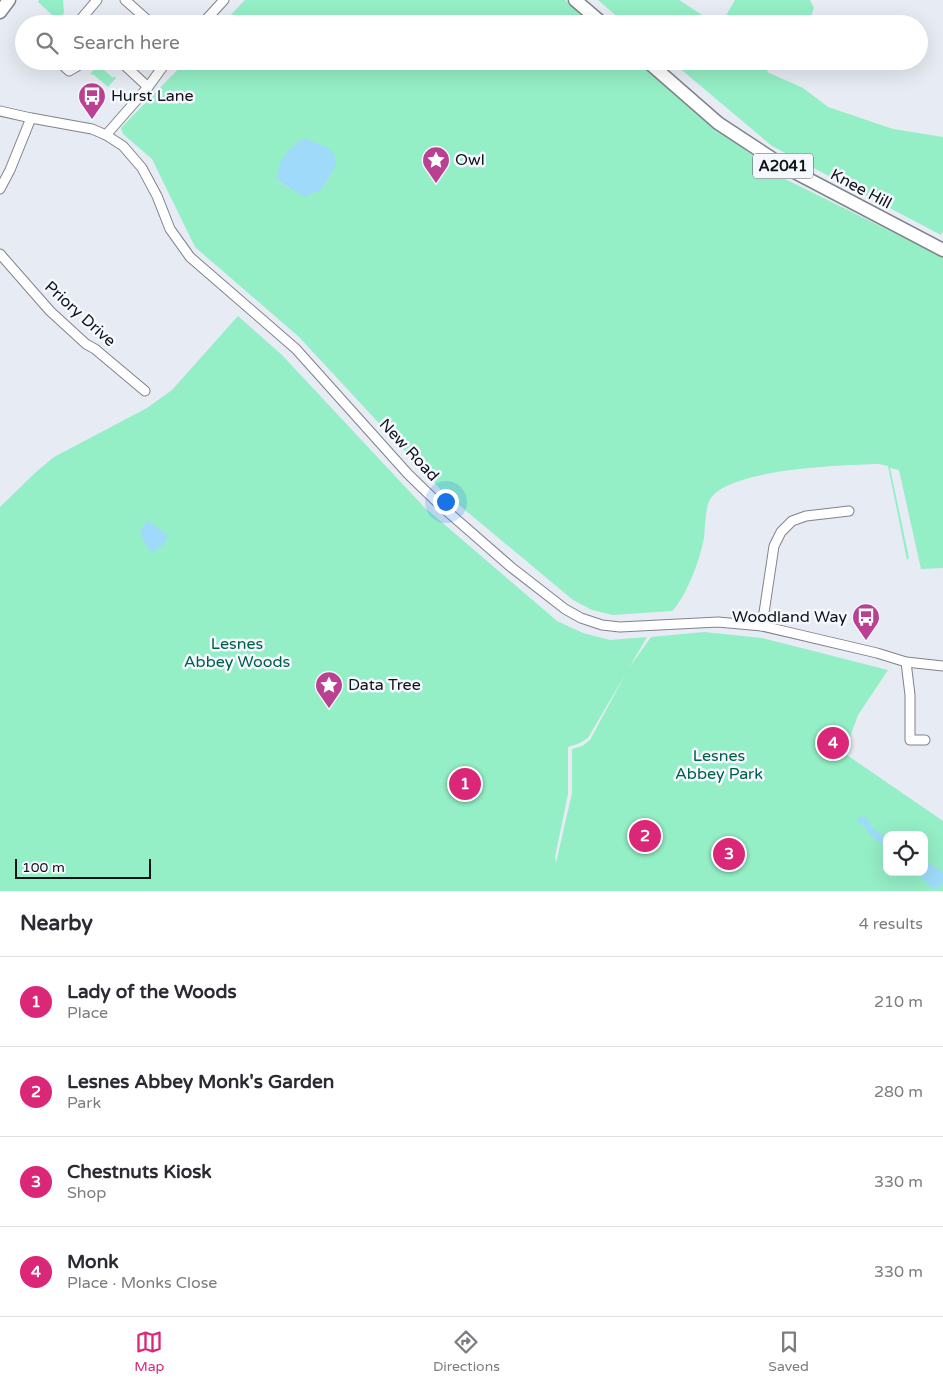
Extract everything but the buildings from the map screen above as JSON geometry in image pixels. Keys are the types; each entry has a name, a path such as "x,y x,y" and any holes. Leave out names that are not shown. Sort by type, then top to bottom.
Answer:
{"main road":[{"path":"0,12 10,0"},
{"path":"575,0 592,15"},
{"name":"Knee Hill","path":"657,70 718,123 785,167 943,250"}],"street":[{"path":"83,15 97,0"},
{"path":"125,0 142,15"},
{"path":"210,15 224,0"},
{"path":"130,70 148,86"},
{"path":"106,134 160,70"},
{"name":"New Road","path":"0,111 106,134 122,146 142,168 157,196 170,229 190,257 296,349 408,474 440,505 511,567 551,598 582,618 602,625 620,627 718,622 762,626 877,653 906,662 943,666"},
{"path":"0,189 10,170 31,118"},
{"name":"Priory Drive","path":"0,254 50,311 144,392"},
{"path":"762,626 774,546 781,532 792,521 806,516 849,511"},
{"path":"906,662 910,695 910,740 925,740"}],"green space":[{"path":"39,0 63,0 63,15 52,15 38,2"},
{"path":"245,0 565,0 582,15 231,15"},
{"path":"598,0 679,0 702,15 616,15"},
{"path":"735,0 810,0 814,8 811,15 726,15"},
{"path":"94,70 104,70 113,78 114,76 116,78 108,87 94,75 90,74"},
{"path":"177,70 647,70 697,113 783,178 943,257 943,568 921,569 899,470 890,468 909,558 907,560 888,466 879,464 813,468 758,476 734,483 717,492 708,504 704,538 696,566 688,587 672,611 613,615 592,610 573,600 441,490 299,337 195,247 152,159 123,134 121,128","holes":["297,143 333,171 322,189 289,188 279,182 278,170 282,160"]},
{"path":"682,70 768,70 767,72 803,88 828,107 893,129 943,137 943,231 941,235 772,146"},
{"name":"Lesnes Abbey Woods","path":"238,316 282,355 424,507 557,621 583,633 610,640 647,637 629,668 651,637 704,632 762,638 888,670 858,715 844,753 943,821 943,891 0,891 0,507 54,457 147,408 172,390","holes":["626,673 590,740 582,746 572,749 572,793 556,863 555,857 568,794 568,747 588,738"]}],"water":[{"path":"304,138 328,148 334,154 336,163 322,189 305,197 279,182 278,175 278,169 288,151"},
{"path":"148,521 168,537 163,545 153,552 148,549 140,533 142,527"},
{"path":"861,816 867,818 874,829 883,836 883,845 869,834 864,824 858,823 857,820"},
{"path":"928,863 943,872 943,883 939,887 931,887 920,876 928,876"}],"place":[{"name":"Hurst Lane","path":"92,120"},
{"name":"Owl","path":"436,184"},
{"name":"Woodland Way","path":"866,641"},
{"name":"Data Tree","path":"329,709"},
{"name":"Monk","path":"833,743"},
{"name":"Lady of the Woods","path":"465,784"},
{"name":"Lesnes Abbey Monk's Garden","path":"645,836"},
{"name":"Chestnuts Kiosk","path":"729,854"}],"park label":[{"name":"Lesnes Abbey Park","path":"719,765"}]}
